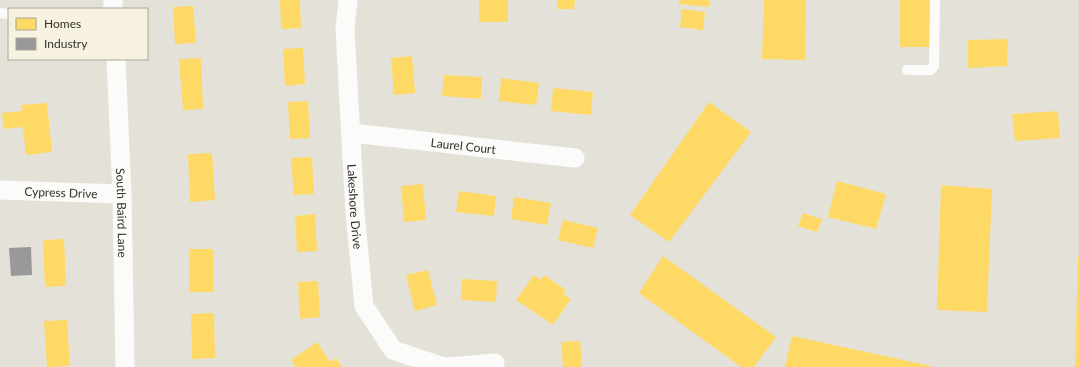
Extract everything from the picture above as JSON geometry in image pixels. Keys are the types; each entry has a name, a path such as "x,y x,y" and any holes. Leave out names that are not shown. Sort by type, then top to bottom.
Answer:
{"street":[{"name":"Lakeshore Drive","path":"348,0 345,29 352,133 355,213 364,306 393,350 444,367"},
{"name":"South Baird Lane","path":"116,60 122,194 125,367"},
{"name":"Laurel Court","path":"352,133 576,158"},
{"name":"Cypress Drive","path":"0,190 122,194"},
{"path":"448,367 495,363"}],"lane":[{"path":"907,70 931,70 934,66 935,0"}],"building: Homes":[{"path":"280,0 300,0 301,28 281,29"},
{"path":"479,0 508,0 508,22 479,22"},
{"path":"557,0 575,0 574,9 557,9"},
{"path":"679,0 710,0 709,7 679,4"},
{"path":"764,0 806,0 805,60 762,59"},
{"path":"900,0 931,0 930,47 900,47"},
{"path":"193,6 196,43 175,44 173,7"},
{"path":"682,9 705,12 703,30 680,27"},
{"path":"1008,39 1007,66 968,68 968,40"},
{"path":"303,48 305,84 285,86 283,49"},
{"path":"412,56 415,93 394,95 391,58"},
{"path":"201,58 203,109 183,110 179,59"},
{"path":"444,75 482,77 481,99 442,96"},
{"path":"501,78 539,83 536,105 499,101"},
{"path":"553,88 593,92 591,115 551,111"},
{"path":"308,101 310,138 290,139 288,102"},
{"path":"709,102 751,132 669,242 630,215"},
{"path":"47,103 52,152 26,155 23,127 4,129 2,113 22,111 21,105"},
{"path":"1058,111 1060,138 1015,141 1012,114"},
{"path":"212,153 215,200 190,202 188,154"},
{"path":"312,157 314,194 294,195 291,158"},
{"path":"837,181 886,194 876,229 828,217"},
{"path":"423,184 426,220 404,222 401,186"},
{"path":"941,185 992,189 987,312 937,310"},
{"path":"459,191 496,196 494,216 456,212"},
{"path":"514,197 551,203 547,225 511,219"},
{"path":"803,213 822,219 817,232 798,226"},
{"path":"315,214 317,251 297,252 295,216"},
{"path":"563,220 598,228 593,248 558,240"},
{"path":"64,239 66,286 45,287 43,240"},
{"path":"189,249 213,249 213,292 189,292"},
{"path":"663,256 776,337 754,367 741,367 639,293"},
{"path":"1078,257 1079,367 1075,367"},
{"path":"428,270 437,305 415,311 406,275"},
{"path":"534,275 540,280 544,275 566,290 563,294 571,299 553,325 516,300"},
{"path":"462,279 497,281 496,302 461,300"},
{"path":"318,281 320,317 300,319 298,282"},
{"path":"214,313 215,358 192,359 191,314"},
{"path":"67,320 70,366 47,367 44,321"},
{"path":"792,336 931,366 931,367 785,367"},
{"path":"580,341 582,367 563,367 561,342"},
{"path":"317,342 330,362 336,358 342,367 296,367 291,360"}],"building: Industry":[{"path":"31,247 32,275 11,276 9,248"}]}
